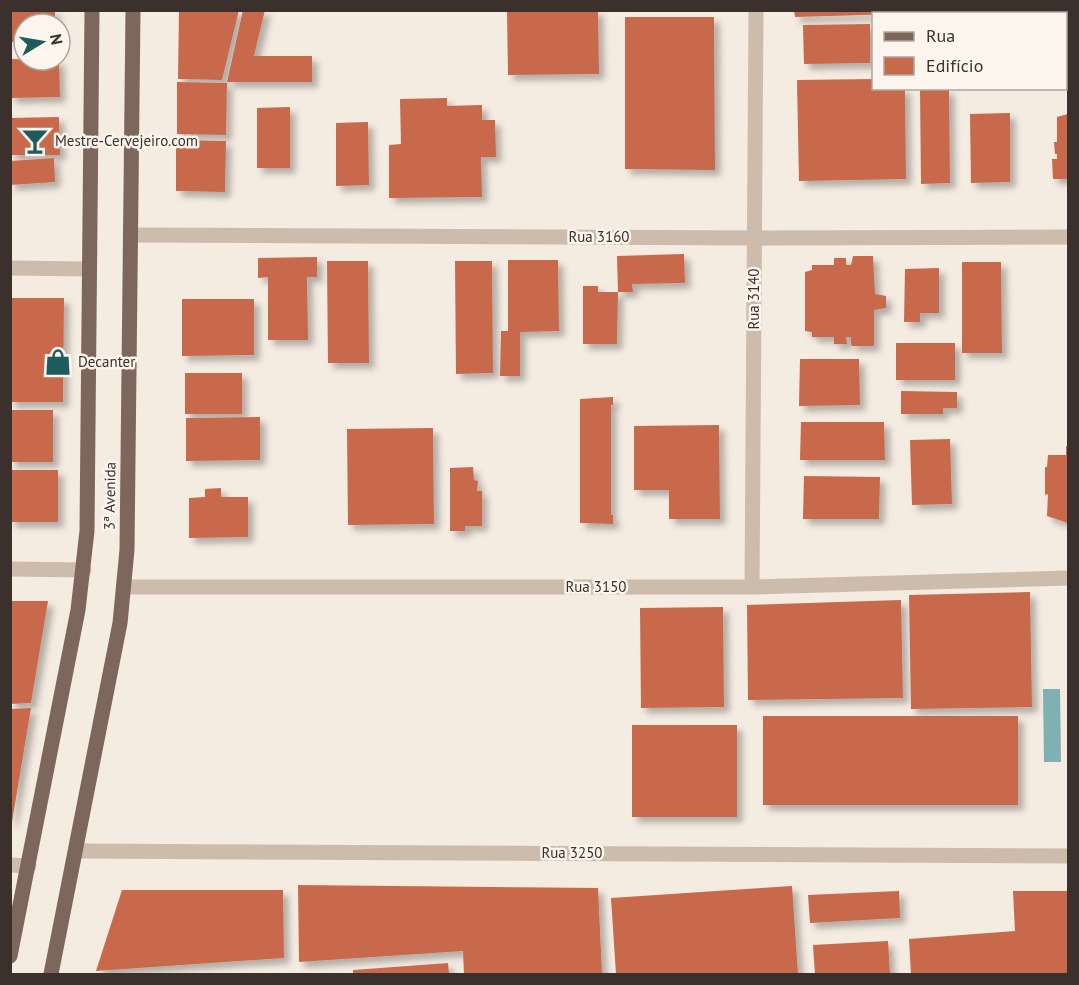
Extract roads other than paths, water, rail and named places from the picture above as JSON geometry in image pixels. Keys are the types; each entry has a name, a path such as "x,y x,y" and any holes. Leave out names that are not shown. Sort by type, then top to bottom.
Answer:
{"main road":[{"name":"3ª Avenida","path":"10,956 84,570 87,531 92,10"},
{"name":"3ª Avenida","path":"51,975 120,623 124,587 127,550 133,10"}],"street":[{"name":"Rua 3140","path":"752,587 756,10"},
{"name":"Rua 3160","path":"130,235 1068,237"},
{"path":"10,268 89,269"},
{"path":"10,569 84,570"},
{"name":"Rua 3150","path":"124,587 752,587 1068,578"},
{"name":"Rua 3250","path":"76,851 1068,856"},
{"path":"10,866 29,866"}],"water":[{"path":"1043,689 1060,689 1061,762 1044,762"}],"place":[{"name":"Mestre-Cervejeiro.com","path":"35,141"},
{"name":"Decanter","path":"58,362"}]}
